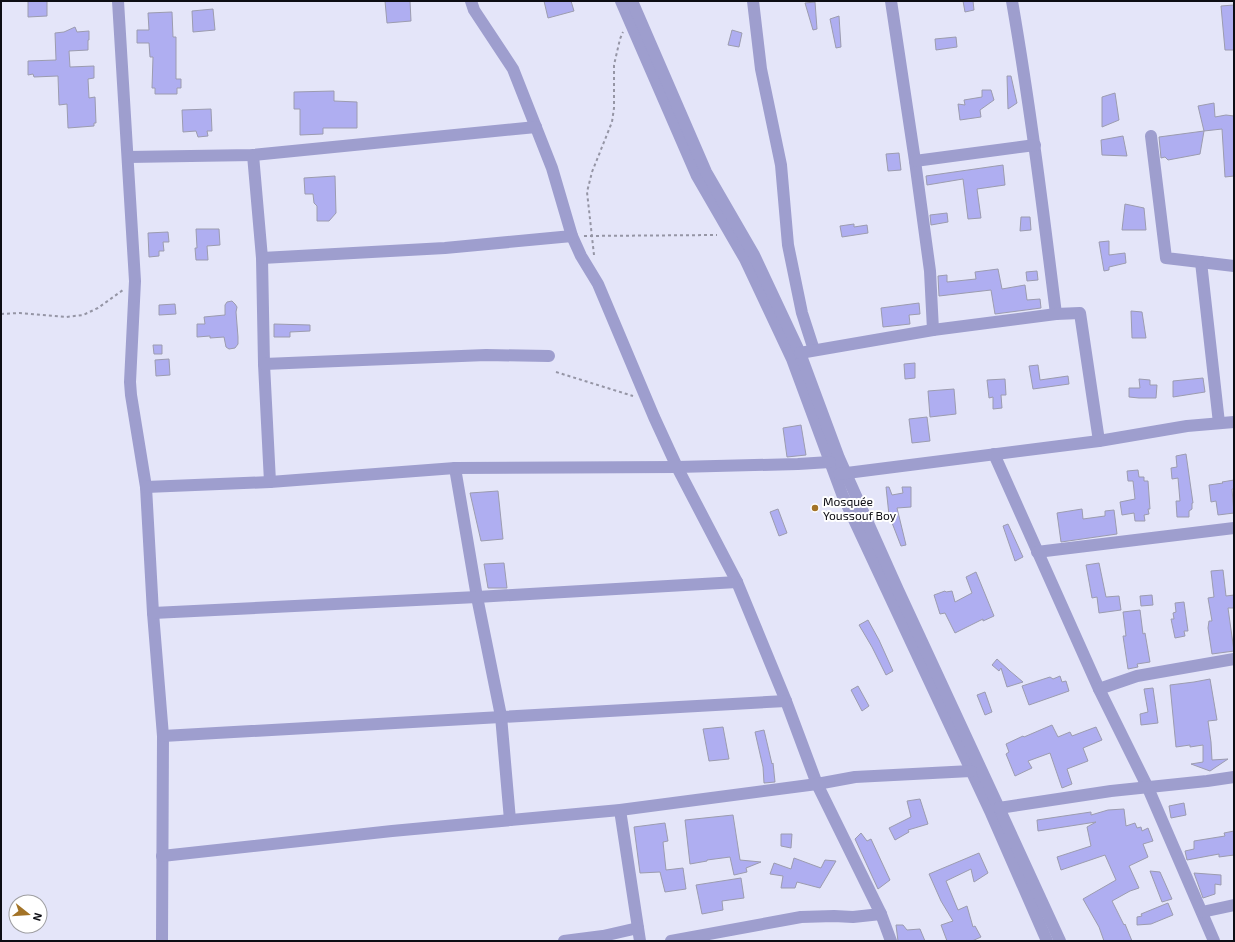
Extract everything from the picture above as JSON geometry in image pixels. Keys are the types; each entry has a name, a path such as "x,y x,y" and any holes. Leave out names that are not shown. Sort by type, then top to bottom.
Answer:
{"street":[{"path":"118,1 135,281 130,382 132,406 146,487 153,613 163,736 162,941"},
{"path":"470,1 474,10 513,69 552,168 572,236 581,256 598,284 647,401 677,466 737,582 786,701 817,784 881,914 891,941"},
{"path":"621,1 697,176 745,259 792,359 830,462 841,474 898,590 1060,941"},
{"path":"632,1 706,172 754,255 800,353 839,458 842,494 994,820 1047,941"},
{"path":"753,1 761,70 781,165 788,245 802,313 814,350"},
{"path":"891,1 930,271 933,330"},
{"path":"1012,1 1035,144 1056,314"},
{"path":"128,157 253,155 536,127"},
{"path":"1151,136 1166,258 1234,266"},
{"path":"915,161 1035,144"},
{"path":"253,155 262,258 264,364 270,482"},
{"path":"262,258 445,248 572,236"},
{"path":"1201,262 1219,423"},
{"path":"800,353 933,330 1056,314 1080,313 1100,441"},
{"path":"264,364 486,355 549,356"},
{"path":"841,474 1100,441 1187,426 1234,422"},
{"path":"994,454 1099,688 1148,788 1214,941"},
{"path":"146,487 270,482 454,468 677,466 830,462"},
{"path":"454,468 477,598 501,716 510,820"},
{"path":"1037,552 1234,528"},
{"path":"153,613 477,598 737,582"},
{"path":"1099,688 1137,676 1234,659"},
{"path":"163,736 786,701"},
{"path":"162,856 392,831 620,810 817,784 855,777 970,771"},
{"path":"999,808 1111,791 1148,788 1234,777"},
{"path":"620,810 640,941"},
{"path":"1202,912 1234,905"},
{"path":"671,941 801,917 853,917 881,914"},
{"path":"564,941 603,936 638,928"}],"path":[{"path":"591,236 587,201 588,183 612,122 614,108 614,65 620,39 629,18"},
{"path":"572,236 730,234"},
{"path":"1,314 45,314 66,317 83,315 98,308 135,281"},
{"path":"556,372 647,401"}],"building":[{"path":"28,1 47,1 47,16 28,17"},
{"path":"385,1 410,1 411,21 387,23"},
{"path":"544,1 571,1 574,11 548,18"},
{"path":"963,1 973,1 974,10 965,12"},
{"path":"815,2 817,29 813,30 805,3"},
{"path":"1234,5 1234,50 1225,50 1221,6"},
{"path":"213,9 215,30 193,32 192,11"},
{"path":"172,12 173,37 176,37 176,79 181,79 181,88 177,88 177,94 155,94 155,88 152,88 153,57 150,57 149,43 137,43 137,30 149,30 148,13"},
{"path":"839,16 841,47 836,48 830,19"},
{"path":"75,27 77,32 89,31 88,50 69,51 70,67 94,66 94,78 88,79 89,98 95,97 96,123 94,123 94,126 68,128 67,104 59,105 58,76 34,77 33,74 28,75 28,61 56,60 55,33 64,32"},
{"path":"732,30 742,33 739,47 728,45"},
{"path":"956,37 957,47 936,50 935,39"},
{"path":"1007,76 1011,76 1017,103 1008,109"},
{"path":"982,90 991,90 994,100 980,110 981,117 960,120 958,104 965,105 964,100 982,97"},
{"path":"334,91 334,101 357,102 357,128 323,128 323,134 300,135 300,109 294,109 294,92"},
{"path":"1115,93 1119,120 1102,127 1102,97"},
{"path":"1214,103 1215,117 1226,115 1234,116 1234,176 1225,177 1222,129 1204,131 1198,106"},
{"path":"211,109 212,131 207,131 208,136 198,137 196,131 183,132 182,110"},
{"path":"1204,131 1200,154 1168,160 1165,157 1161,158 1159,137"},
{"path":"1123,136 1127,156 1102,155 1101,140"},
{"path":"899,153 901,170 888,171 886,154"},
{"path":"1003,165 1005,185 977,189 981,218 968,219 963,179 927,185 926,176"},
{"path":"335,176 336,213 329,221 317,221 317,206 314,203 313,194 305,194 304,178"},
{"path":"1125,204 1144,208 1146,230 1122,230"},
{"path":"947,213 948,222 931,225 930,215"},
{"path":"1021,217 1030,217 1031,230 1020,231"},
{"path":"854,224 854,227 867,225 868,233 842,237 840,226"},
{"path":"196,229 219,229 220,245 207,246 208,260 196,260"},
{"path":"168,232 169,242 163,242 164,251 159,251 159,256 149,257 148,233"},
{"path":"1109,241 1109,255 1125,253 1126,263 1109,267 1109,270 1104,271 1099,242"},
{"path":"998,269 1002,289 1025,285 1027,300 1040,299 1041,308 995,314 991,290 939,296 938,276 947,275 947,282 976,279 975,272"},
{"path":"1037,271 1038,280 1027,281 1026,272"},
{"path":"232,301 237,307 238,344 235,348 229,349 226,347 224,337 197,337 197,324 205,324 204,317 225,315 225,305 227,302"},
{"path":"919,303 920,314 909,315 910,324 883,327 881,308"},
{"path":"175,304 176,314 159,315 159,305"},
{"path":"1131,311 1142,312 1146,338 1132,338"},
{"path":"274,324 310,325 310,331 290,332 290,337 274,337"},
{"path":"153,345 162,345 162,354 154,354"},
{"path":"169,359 170,375 156,376 155,360"},
{"path":"915,363 915,378 905,379 904,364"},
{"path":"1038,365 1040,380 1068,376 1069,384 1033,389 1029,366"},
{"path":"1203,378 1205,392 1173,397 1173,381"},
{"path":"1005,379 1006,395 1001,395 1002,408 993,409 993,397 989,398 987,380"},
{"path":"1139,379 1150,380 1150,385 1157,385 1156,398 1129,397 1129,388 1140,388"},
{"path":"954,389 956,414 930,417 928,391"},
{"path":"927,417 930,441 912,443 909,419"},
{"path":"801,425 806,455 787,457 783,428"},
{"path":"1186,454 1193,503 1192,509 1189,511 1189,517 1177,517 1176,501 1180,501 1178,478 1172,479 1171,468 1177,467 1176,456"},
{"path":"1138,470 1139,477 1144,477 1144,481 1148,481 1150,509 1148,509 1149,514 1144,515 1145,521 1135,521 1134,513 1122,515 1120,502 1135,499 1133,481 1128,481 1127,471"},
{"path":"1234,480 1234,489 1232,489 1234,513 1218,515 1216,501 1211,502 1209,485"},
{"path":"886,487 889,487 892,495 903,493 902,487 911,487 911,507 897,508 906,545 901,546 889,515"},
{"path":"498,491 503,539 481,541 470,493"},
{"path":"778,509 787,533 779,536 770,512"},
{"path":"1082,509 1083,519 1105,516 1105,511 1114,510 1117,534 1061,542 1057,513"},
{"path":"1008,524 1023,557 1015,561 1003,526"},
{"path":"504,563 507,588 488,588 484,564"},
{"path":"1099,563 1106,597 1119,596 1121,610 1099,613 1097,597 1092,598 1086,565"},
{"path":"1223,570 1226,596 1234,595 1234,608 1228,608 1234,651 1212,654 1208,628 1209,621 1212,621 1208,598 1214,597 1211,571"},
{"path":"976,572 994,616 983,621 983,619 955,633 945,613 940,614 934,595 945,591 952,591 955,602 972,593 966,577"},
{"path":"1152,595 1153,605 1141,606 1140,596"},
{"path":"1184,602 1188,631 1184,631 1185,636 1175,638 1171,619 1174,619 1173,613 1176,612 1175,603"},
{"path":"1140,610 1143,634 1145,633 1150,662 1137,664 1138,667 1128,669 1123,636 1126,636 1123,612"},
{"path":"868,620 893,671 886,675 859,625"},
{"path":"997,659 1023,682 1007,687 1001,668 999,671 992,665"},
{"path":"1060,676 1062,682 1066,681 1069,691 1029,705 1022,686 1050,677 1053,679"},
{"path":"1210,679 1217,720 1208,721 1212,760 1228,759 1210,771 1191,764 1203,762 1203,745 1176,747 1170,685"},
{"path":"858,686 869,706 862,711 851,690"},
{"path":"1153,688 1158,723 1141,725 1140,714 1148,712 1144,689"},
{"path":"985,692 992,712 985,715 977,695"},
{"path":"1052,725 1058,737 1070,732 1072,736 1096,727 1102,740 1083,748 1088,761 1067,769 1072,784 1062,788 1050,753 1028,761 1032,768 1015,776 1006,754 1009,752 1006,744"},
{"path":"723,727 729,759 709,761 703,729"},
{"path":"764,730 772,764 773,763 775,782 764,783 763,767 755,732"},
{"path":"920,799 928,824 908,830 909,832 895,840 889,828 911,817 907,801"},
{"path":"1184,803 1186,815 1171,818 1169,806"},
{"path":"1124,809 1126,826 1135,823 1137,828 1141,827 1142,831 1148,828 1153,841 1143,844 1148,857 1129,866 1139,888 1130,891 1112,901 1124,925 1125,924 1132,941 1104,941 1099,927 1083,899 1116,880 1105,855 1061,870 1057,857 1091,846 1087,827 1096,822 1038,831 1037,820 1091,812 1091,815 1108,810"},
{"path":"733,815 740,860 761,862 746,868 747,872 734,875 730,857 690,864 685,820"},
{"path":"665,823 668,841 663,842 666,870 683,868 686,889 665,892 660,872 640,873 634,827"},
{"path":"1234,831 1234,855 1219,857 1219,854 1187,860 1185,851 1194,849 1194,841 1225,836 1224,833"},
{"path":"861,833 867,841 871,839 890,880 878,889 855,839"},
{"path":"781,834 792,834 791,848 781,846"},
{"path":"979,853 988,873 974,882 971,869 946,881 958,910 967,906 973,927 975,926 981,937 972,941 947,941 941,925 953,921 941,901 929,874"},
{"path":"794,858 821,868 825,860 836,861 820,888 797,882 795,888 781,888 783,876 770,874 774,863 791,869"},
{"path":"1150,871 1160,872 1172,899 1162,902"},
{"path":"1194,873 1221,875 1221,885 1215,884 1215,894 1203,898"},
{"path":"741,878 744,898 722,901 723,910 702,914 696,885"},
{"path":"1168,903 1173,915 1151,924 1137,925 1137,917 1142,916 1141,914"},
{"path":"896,925 903,925 907,930 920,929 925,941 898,941"}],"place":[{"name":"Mosquée Youssouf Boy","path":"815,508"}]}
